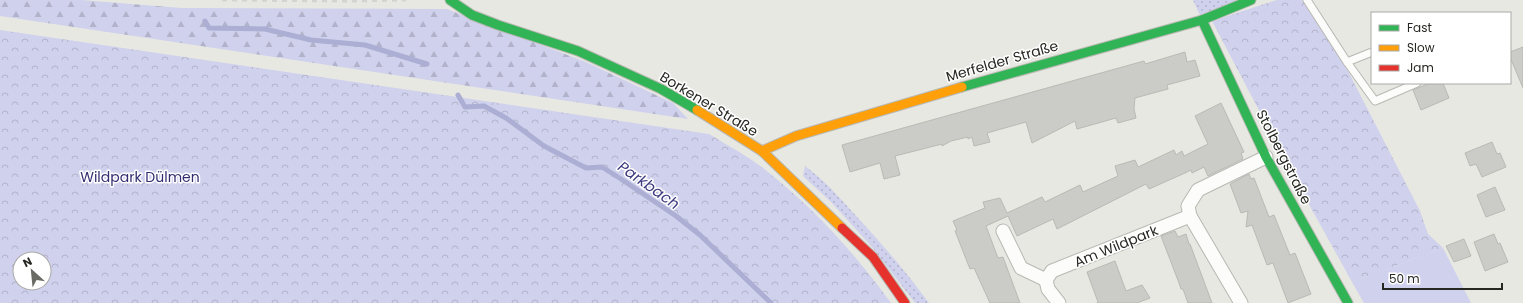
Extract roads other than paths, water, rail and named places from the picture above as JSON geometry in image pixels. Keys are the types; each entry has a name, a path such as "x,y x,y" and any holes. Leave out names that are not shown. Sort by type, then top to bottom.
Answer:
{"street":[{"name":"Borkener Straße","path":"450,0 472,15 578,51 661,89 762,151 873,258 905,303"},
{"name":"Merfelder Straße","path":"762,151 776,144 811,132 1060,59 1202,20 1251,0"},
{"name":"Stolbergstraße","path":"1202,20 1266,157 1348,303"},
{"path":"1241,303 1190,216 1188,206 1198,190 1266,157"},
{"name":"Am Wildpark","path":"1046,280 1052,271 1190,216"},
{"path":"1002,231 1021,268 1046,280 1048,289 1059,303"}],"lane":[{"path":"1307,0 1347,62 1375,101 1415,84"},
{"path":"1347,62 1371,52"}],"waterway":[{"path":"205,21 209,28 265,29 311,40 365,45 427,64"},
{"name":"Parkbach","path":"458,95 465,107 484,106 506,118 544,146 586,168 602,167 621,179 676,216 700,235 771,303"}],"railway":[{"path":"222,0 406,0"}],"park label":[{"name":"Wildpark Dülmen","path":"140,177"}]}
